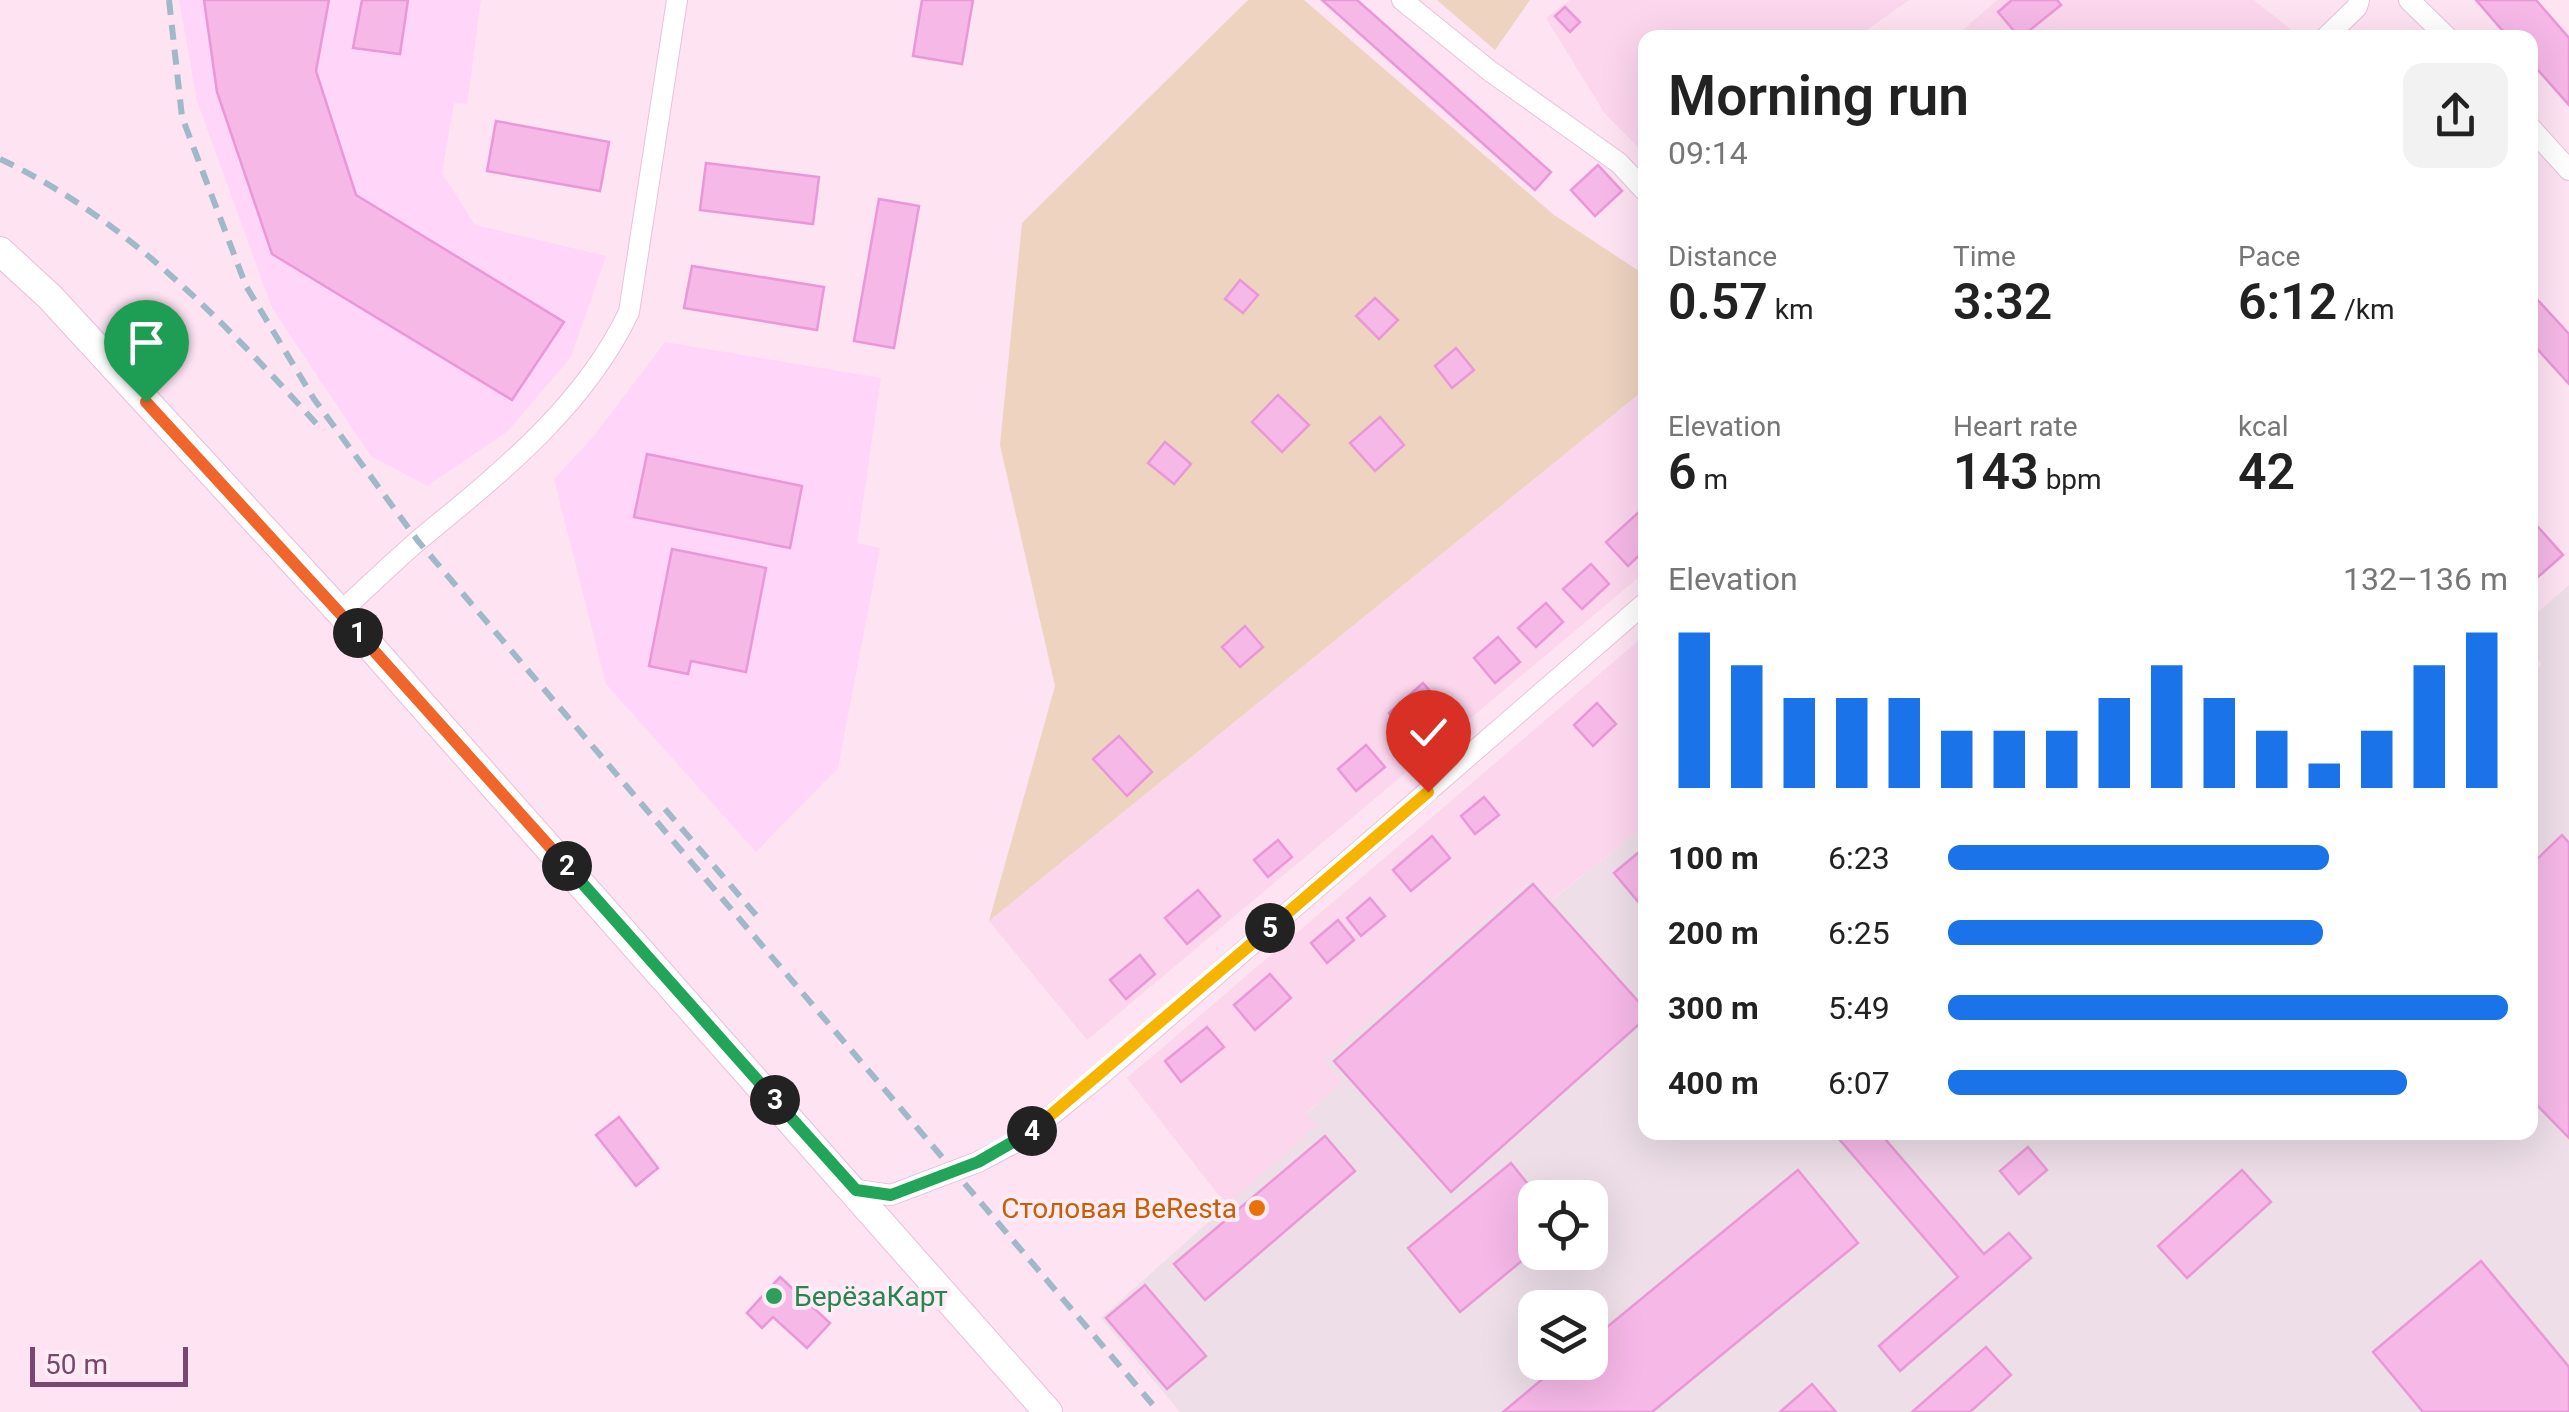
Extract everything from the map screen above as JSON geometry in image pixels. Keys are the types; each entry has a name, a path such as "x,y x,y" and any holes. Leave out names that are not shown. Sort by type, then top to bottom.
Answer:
{"street":[{"path":"340,612 538,436 590,378 617,338 629,312 676,0"},
{"path":"1402,0 1490,71 1619,163 1638,183"},
{"path":"2335,30 2350,16 2359,0"},
{"path":"2410,0 2440,30"},
{"path":"2538,137 2569,170"},
{"path":"0,251 50,297 340,612 856,1190 1048,1412"},
{"path":"856,1190 891,1195 966,1167 1022,1139 1638,610"}],"shaded area":[{"path":"179,0 481,0 467,104 454,103 442,173 475,225 606,256 571,357 508,431 427,486 371,456 272,308 197,101"},
{"path":"1248,0 1304,0 1554,215 1638,270 1638,395 989,921 1055,686 1000,445 1022,223"},
{"path":"1437,0 1530,0 1495,50"},
{"path":"1570,0 1909,0 1867,30 1638,30 1638,147 1605,114 1546,18"},
{"path":"1997,0 2254,0 2291,30 1963,30"},
{"path":"665,342 881,378 857,543 880,548 838,768 756,852 606,684 554,479 593,437"},
{"path":"1638,395 1638,578 1087,1040 989,921"},
{"path":"2569,585 2569,1412 1180,1412 1101,1318 1317,1125 1306,1114 1342,1082 1324,1060 1533,879 1552,900 1638,832 1638,1140 2538,1140 2538,669 2542,664 2538,659 2538,612"},
{"path":"1638,641 1638,832 1551,900 1532,879 1325,1060 1343,1082 1306,1113 1318,1124 1227,1206 1127,1078"}],"building":[{"path":"204,0 329,0 316,71 356,195 564,322 512,400 272,254 217,92"},
{"path":"362,0 408,0 400,54 353,48"},
{"path":"922,0 973,0 962,64 913,56"},
{"path":"1322,0 1357,0 1551,172 1535,190"},
{"path":"2012,0 2057,0 2061,5 2030,30 2013,30 1998,12"},
{"path":"2476,0 2536,0 2569,38 2569,105 2538,70 2538,30 2502,30"},
{"path":"1565,7 1580,22 1570,32 1555,16"},
{"path":"496,121 609,142 600,191 487,171"},
{"path":"706,163 819,177 813,224 700,210"},
{"path":"1598,165 1622,191 1595,216 1571,190"},
{"path":"879,199 919,206 894,348 854,341"},
{"path":"692,266 824,287 817,330 684,308"},
{"path":"1240,280 1258,295 1243,313 1225,299"},
{"path":"1375,298 1398,320 1379,339 1356,316"},
{"path":"2538,300 2569,334 2569,384 2538,350"},
{"path":"1456,348 1474,370 1452,388 1435,366"},
{"path":"1278,395 1309,425 1282,452 1252,422"},
{"path":"1380,417 1404,445 1375,471 1350,443"},
{"path":"1165,442 1191,464 1174,484 1148,463"},
{"path":"647,454 802,486 790,548 634,517"},
{"path":"1638,513 1638,557 1628,566 1606,542"},
{"path":"2538,527 2563,555 2538,577"},
{"path":"672,549 766,568 746,672 691,661 688,674 649,666"},
{"path":"1591,564 1609,584 1582,609 1563,589"},
{"path":"1546,603 1563,622 1536,647 1518,628"},
{"path":"1245,626 1263,647 1240,667 1222,647"},
{"path":"1498,637 1520,662 1495,683 1474,658"},
{"path":"1423,683 1453,717 1420,747 1389,713"},
{"path":"1597,703 1616,724 1593,746 1574,725"},
{"path":"1119,736 1152,772 1127,796 1093,759"},
{"path":"1366,745 1385,767 1356,791 1338,769"},
{"path":"1484,797 1499,815 1475,834 1461,816"},
{"path":"2562,835 2569,843 2569,1138 2538,1106 2538,858"},
{"path":"1432,836 1450,858 1411,891 1393,870"},
{"path":"1278,840 1292,857 1268,877 1254,860"},
{"path":"1638,853 1638,902 1614,873"},
{"path":"1533,884 1638,1001 1638,1025 1451,1192 1334,1061"},
{"path":"1198,890 1220,916 1187,944 1165,918"},
{"path":"1370,898 1385,916 1361,936 1347,918"},
{"path":"1338,920 1354,940 1327,963 1311,943"},
{"path":"1140,955 1155,974 1126,999 1110,980"},
{"path":"1270,974 1291,998 1255,1030 1234,1005"},
{"path":"1207,1027 1224,1047 1181,1082 1165,1061"},
{"path":"619,1117 658,1168 636,1186 596,1135"},
{"path":"1325,1136 1355,1171 1205,1300 1174,1264"},
{"path":"1840,1140 1886,1140 1984,1254 2009,1233 2031,1258 1900,1371 1879,1346 1958,1277"},
{"path":"2028,1147 2047,1170 2019,1194 2000,1171"},
{"path":"1511,1163 1525,1180 1518,1180 1518,1264 1460,1312 1408,1248"},
{"path":"1798,1170 1858,1243 1652,1412 1503,1412 1541,1380 1608,1380 1608,1326"},
{"path":"2242,1170 2271,1202 2187,1278 2158,1246"},
{"path":"2481,1261 2569,1367 2569,1412 2423,1412 2373,1352"},
{"path":"780,1277 830,1323 807,1348 773,1317 762,1328 747,1313"},
{"path":"1145,1285 1206,1356 1167,1389 1106,1318"},
{"path":"1986,1347 2011,1375 1970,1412 1912,1412"},
{"path":"1812,1384 1836,1412 1780,1412"}],"railway":[{"path":"169,0 182,117 246,286 314,399 418,541 1159,1412"},
{"path":"0,159 47,184 134,244 213,315 323,431"},
{"path":"665,809 756,915"}],"place":[{"name":"Столовая BeResta","path":"1257,1208"},
{"name":"БерёзаКарт","path":"774,1296"}],"route":[{"path":"146,402 340,612 856,1190 891,1195 978,1162 1022,1139 1428,792"}]}
